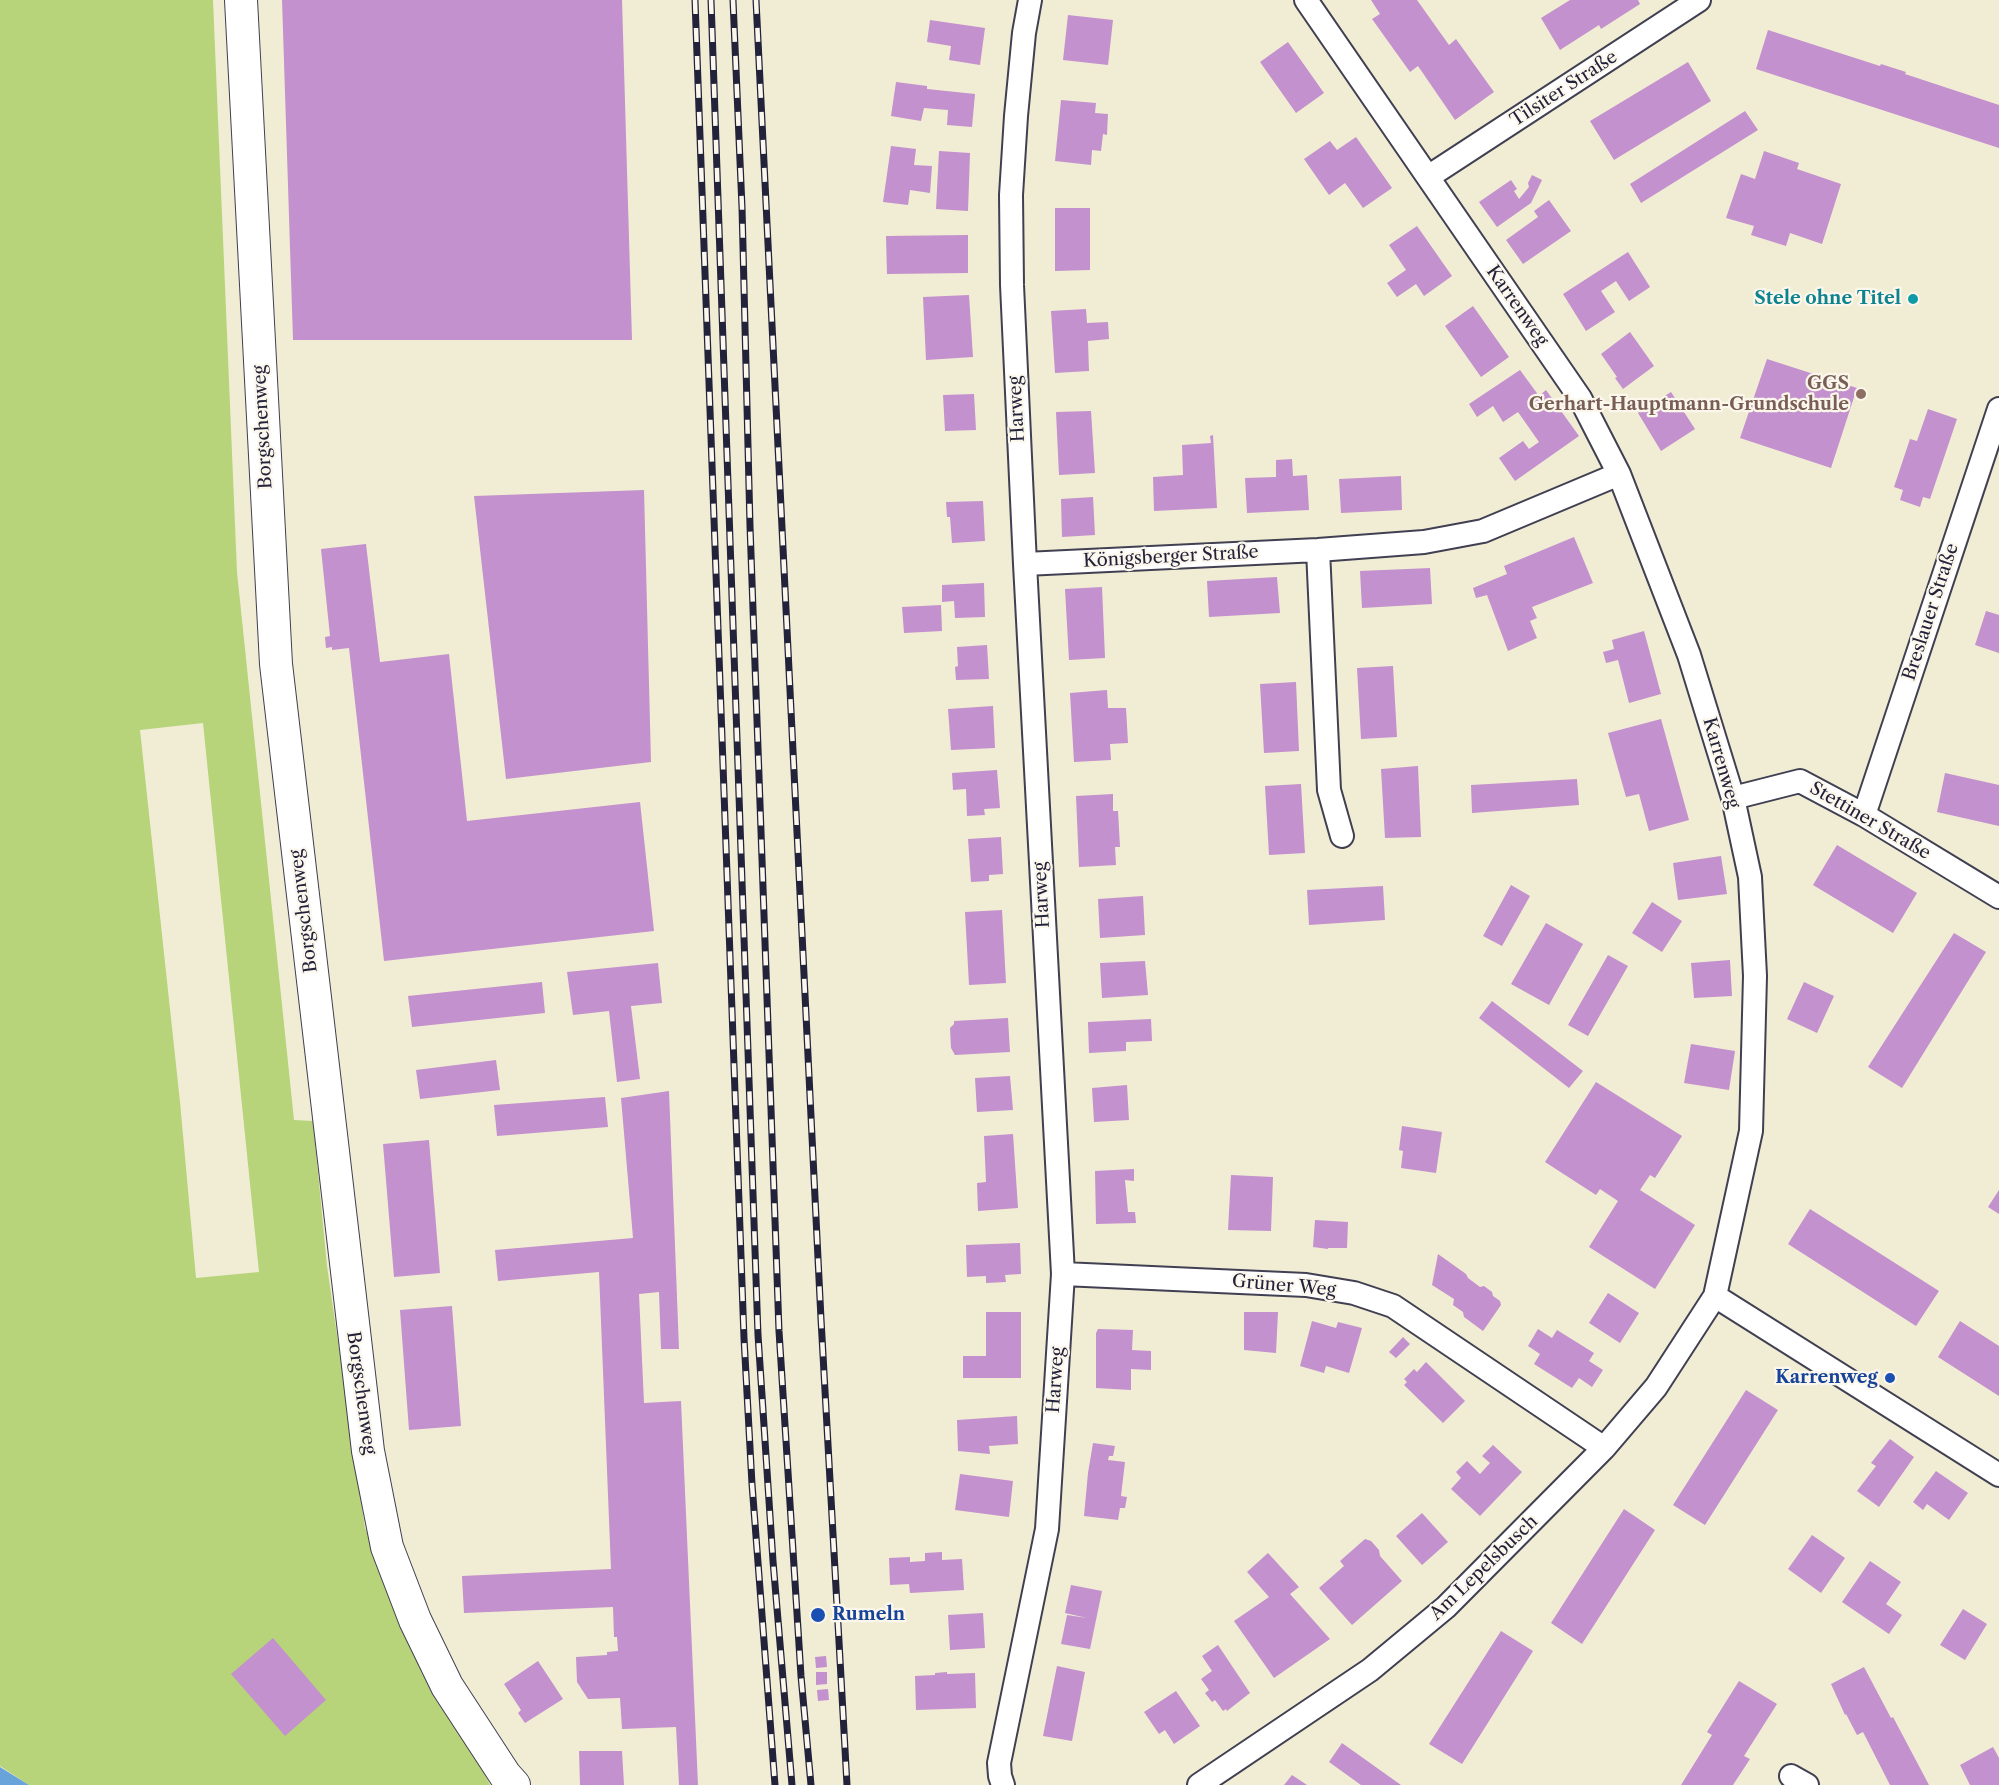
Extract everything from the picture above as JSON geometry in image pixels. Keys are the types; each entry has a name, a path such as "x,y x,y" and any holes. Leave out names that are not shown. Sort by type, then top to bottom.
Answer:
{"main road":[{"name":"Borgschenweg","path":"241,0 276,663 368,1451 387,1546 415,1620 447,1686 505,1775 514,1785"}],"street":[{"name":"Harweg","path":"1003,1785 999,1763 1047,1529 1063,1274 1012,285 1011,195 1024,33 1030,0"},
{"name":"Karrenweg","path":"1306,0 1580,398 1619,474 1689,656 1733,798 1750,877 1755,976 1751,1131 1715,1296"},
{"name":"Tilsiter Straße","path":"1428,177 1699,0"},
{"name":"Breslauer Straße","path":"1864,815 1999,409"},
{"name":"Königsberger Straße","path":"1025,564 1318,550 1425,542 1482,531 1619,474"},
{"path":"1318,550 1329,790 1342,836"},
{"name":"Stettiner Straße","path":"1733,798 1800,781 1864,815 1999,897"},
{"name":"Grüner Weg","path":"1063,1274 1305,1285 1354,1293 1393,1306 1604,1448"},
{"path":"1715,1296 1999,1475"},
{"name":"Am Lepelsbusch","path":"1199,1785 1370,1670 1446,1607 1604,1448 1656,1387 1715,1296"}],"green space":[{"path":"0,0 213,0 237,572 294,1120 313,1121 327,1266 365,1528 490,1785 29,1785 0,1766","holes":["203,723 259,1272 196,1278 180,1102 140,730"]}],"water":[{"path":"0,1767 29,1785 0,1785"}],"building":[{"path":"282,0 622,0 632,340 293,340"},
{"path":"1371,0 1417,0 1449,45 1456,39 1494,92 1455,120 1418,66 1410,72 1372,19 1380,14"},
{"path":"1570,0 1638,0 1640,4 1601,29 1599,25 1560,50 1541,18"},
{"path":"1068,15 1113,20 1108,65 1063,60"},
{"path":"930,20 985,28 980,65 949,60 951,46 927,42"},
{"path":"1768,30 1880,66 1881,64 1906,72 1905,74 1999,105 1999,148 1756,69"},
{"path":"1288,42 1324,93 1296,113 1260,62"},
{"path":"1688,62 1711,101 1614,160 1590,121"},
{"path":"896,82 927,86 927,89 975,94 972,127 947,125 948,110 924,108 921,121 891,116"},
{"path":"1061,100 1096,103 1095,113 1108,114 1107,135 1103,134 1101,151 1092,150 1091,165 1055,161"},
{"path":"1745,111 1758,130 1641,203 1630,184"},
{"path":"1356,137 1392,188 1363,208 1345,183 1329,195 1304,159 1330,141 1337,150"},
{"path":"891,146 916,149 914,165 932,166 930,193 910,190 908,205 883,202"},
{"path":"939,151 970,153 968,211 936,209"},
{"path":"1764,151 1799,163 1797,169 1841,184 1822,244 1790,233 1786,246 1751,235 1754,226 1726,218 1741,174 1755,179"},
{"path":"1532,175 1542,180 1531,203 1497,227 1479,202 1511,180 1517,189 1514,191 1519,199 1529,187 1528,183"},
{"path":"1549,200 1571,231 1523,264 1506,240 1538,217 1534,211"},
{"path":"1055,208 1090,208 1090,270 1055,271"},
{"path":"1417,226 1452,276 1424,296 1416,284 1397,297 1387,283 1406,270 1389,245"},
{"path":"968,235 968,273 887,274 886,236"},
{"path":"1628,252 1650,287 1629,301 1616,281 1601,291 1615,312 1586,331 1563,294"},
{"path":"969,295 973,357 926,360 923,297"},
{"path":"1473,306 1509,357 1481,377 1445,326"},
{"path":"1086,309 1087,323 1108,322 1109,339 1088,341 1089,371 1055,373 1051,311"},
{"path":"1630,332 1654,366 1623,389 1601,354"},
{"path":"1767,359 1857,388 1831,468 1740,438"},
{"path":"1520,370 1539,396 1546,390 1579,436 1515,481 1499,458 1523,441 1529,449 1539,442 1518,412 1503,422 1493,406 1477,417 1469,404"},
{"path":"1671,392 1695,429 1661,451 1638,413"},
{"path":"974,394 976,430 945,431 943,395"},
{"path":"1928,409 1957,419 1930,499 1923,497 1920,507 1900,500 1903,490 1894,487 1910,439 1917,441"},
{"path":"1091,411 1095,473 1059,475 1056,412"},
{"path":"1213,435 1217,508 1154,511 1153,477 1183,475 1182,445 1211,443 1210,436"},
{"path":"1292,459 1293,476 1307,475 1309,510 1247,513 1245,478 1276,477 1276,460"},
{"path":"1401,476 1402,510 1341,513 1339,479"},
{"path":"644,490 651,762 506,779 474,496"},
{"path":"1093,497 1095,535 1062,537 1061,499"},
{"path":"983,501 985,541 952,543 946,502"},
{"path":"1574,537 1593,583 1532,607 1537,618 1530,621 1537,638 1508,651 1487,595 1476,598 1473,588 1507,574 1504,566"},
{"path":"366,544 380,662 449,654 467,821 640,802 654,931 384,961 349,648 332,650 332,647 326,648 325,637 330,636 321,549"},
{"path":"1430,568 1432,604 1362,608 1360,571"},
{"path":"1277,577 1280,613 1209,617 1207,581"},
{"path":"984,583 985,617 955,618 954,601 942,602 942,585"},
{"path":"1102,587 1105,658 1069,660 1065,589"},
{"path":"941,605 942,631 904,633 902,607"},
{"path":"1986,611 1999,615 1999,653 1975,645"},
{"path":"1644,631 1661,694 1629,703 1618,660 1606,663 1603,652 1614,649 1612,640"},
{"path":"987,645 989,679 956,680 957,647"},
{"path":"1393,666 1397,737 1361,739 1357,668"},
{"path":"1296,682 1299,751 1264,753 1260,684"},
{"path":"1107,690 1108,708 1126,708 1128,743 1110,744 1111,760 1074,762 1070,693"},
{"path":"993,706 995,748 951,750 948,709"},
{"path":"1661,719 1689,820 1649,831 1639,794 1626,797 1608,733"},
{"path":"1418,766 1421,837 1385,838 1381,769"},
{"path":"997,770 1000,808 984,809 985,815 967,816 966,789 953,790 952,773"},
{"path":"1945,773 1999,785 1999,826 1937,812"},
{"path":"1577,779 1579,805 1472,813 1471,785"},
{"path":"1301,784 1305,853 1269,855 1265,786"},
{"path":"1113,794 1113,811 1118,811 1120,847 1115,847 1116,865 1079,867 1076,796"},
{"path":"1001,837 1003,874 989,875 989,881 971,882 968,839"},
{"path":"1837,845 1917,893 1893,933 1813,885"},
{"path":"1721,856 1727,894 1678,900 1673,863"},
{"path":"1511,885 1530,896 1502,946 1483,936"},
{"path":"1383,886 1385,920 1309,925 1307,890"},
{"path":"1143,896 1145,935 1100,938 1098,899"},
{"path":"1652,902 1682,921 1662,952 1632,933"},
{"path":"1002,910 1006,983 969,985 965,912"},
{"path":"1546,923 1583,944 1549,1005 1511,984"},
{"path":"1954,933 1986,952 1902,1088 1868,1067"},
{"path":"1608,955 1628,966 1588,1036 1568,1025"},
{"path":"1730,960 1732,996 1694,998 1691,963"},
{"path":"1145,961 1148,995 1102,998 1100,963"},
{"path":"658,963 662,1003 631,1006 640,1079 617,1082 609,1011 573,1015 567,972"},
{"path":"542,982 545,1013 412,1027 408,996"},
{"path":"1804,982 1834,996 1817,1033 1787,1019"},
{"path":"1492,1001 1583,1071 1569,1088 1479,1018"},
{"path":"1008,1018 1010,1052 955,1055 951,1048 950,1028 954,1021"},
{"path":"1151,1019 1152,1041 1126,1042 1126,1051 1089,1053 1088,1022"},
{"path":"1691,1044 1735,1051 1729,1090 1684,1083"},
{"path":"496,1060 500,1090 420,1099 416,1070"},
{"path":"1010,1076 1013,1110 977,1112 975,1078"},
{"path":"1596,1082 1682,1136 1655,1178 1650,1175 1640,1190 1695,1225 1655,1289 1589,1247 1618,1201 1600,1189 1596,1195 1545,1162"},
{"path":"1127,1085 1129,1120 1094,1122 1092,1088"},
{"path":"669,1091 679,1349 661,1349 659,1292 639,1294 644,1403 681,1401 698,1785 679,1785 676,1727 622,1729 620,1698 588,1699 577,1682 576,1657 607,1655 607,1652 618,1651 617,1637 614,1637 613,1607 464,1613 462,1576 611,1569 599,1272 498,1281 495,1250 633,1238 621,1098"},
{"path":"605,1097 608,1127 497,1136 494,1105"},
{"path":"1402,1126 1442,1132 1436,1173 1401,1168 1403,1151 1399,1150"},
{"path":"1013,1134 1018,1208 978,1211 977,1183 986,1182 984,1136"},
{"path":"429,1140 440,1273 394,1277 383,1144"},
{"path":"1134,1169 1134,1181 1125,1180 1128,1212 1135,1212 1136,1223 1096,1224 1095,1171"},
{"path":"1231,1175 1273,1177 1271,1231 1228,1230"},
{"path":"1999,1190 1999,1214 1988,1207"},
{"path":"1810,1209 1939,1291 1916,1326 1788,1244"},
{"path":"1315,1220 1348,1222 1347,1248 1313,1247"},
{"path":"1020,1243 1021,1274 1005,1275 1006,1282 986,1283 986,1276 967,1277 966,1245"},
{"path":"1438,1254 1480,1287 1484,1286 1492,1292 1493,1296 1500,1301 1501,1305 1483,1331 1464,1317 1463,1312 1453,1305 1454,1299 1432,1285"},
{"path":"1608,1293 1639,1313 1620,1343 1589,1323"},
{"path":"452,1306 461,1426 409,1430 400,1310"},
{"path":"986,1312 1021,1312 1021,1378 963,1378 963,1356 986,1356"},
{"path":"1244,1312 1278,1312 1276,1353 1244,1350"},
{"path":"1312,1321 1336,1328 1338,1322 1362,1328 1349,1373 1326,1366 1324,1373 1300,1366"},
{"path":"1960,1321 1999,1346 1999,1396 1938,1357"},
{"path":"1098,1329 1133,1330 1132,1350 1151,1351 1151,1370 1131,1369 1131,1390 1096,1388 1096,1333"},
{"path":"1538,1329 1552,1338 1557,1330 1594,1353 1589,1361 1603,1370 1592,1387 1579,1378 1572,1388 1534,1364 1540,1354 1528,1346"},
{"path":"1403,1337 1410,1344 1396,1358 1389,1352"},
{"path":"1426,1362 1465,1401 1443,1423 1404,1385 1407,1382 1404,1379 1414,1369 1417,1372"},
{"path":"1746,1390 1778,1410 1705,1525 1673,1505"},
{"path":"1017,1416 1018,1444 989,1446 990,1454 958,1451 957,1420"},
{"path":"1890,1439 1914,1457 1879,1507 1857,1491 1876,1466 1871,1463"},
{"path":"1093,1443 1115,1446 1113,1456 1109,1456 1108,1460 1125,1462 1121,1496 1127,1497 1125,1508 1120,1508 1118,1520 1084,1516"},
{"path":"1493,1445 1522,1472 1480,1516 1451,1489 1461,1478 1456,1472 1467,1461 1480,1474 1490,1463 1482,1456"},
{"path":"1936,1471 1968,1493 1949,1520 1927,1504 1923,1510 1913,1502"},
{"path":"960,1474 1013,1481 1009,1517 955,1510"},
{"path":"1624,1509 1655,1530 1582,1644 1551,1623"},
{"path":"1422,1513 1448,1542 1422,1565 1396,1536"},
{"path":"1812,1535 1845,1558 1821,1593 1788,1569"},
{"path":"1365,1539 1371,1541 1379,1550 1380,1556 1402,1581 1352,1625 1319,1588 1344,1566 1340,1561"},
{"path":"942,1552 942,1560 962,1559 964,1590 910,1593 909,1584 890,1585 889,1558 910,1557 910,1562 925,1561 925,1553"},
{"path":"1268,1553 1299,1587 1290,1594 1330,1639 1274,1678 1234,1621 1269,1597 1247,1572"},
{"path":"1870,1561 1901,1582 1886,1604 1902,1615 1889,1634 1842,1602"},
{"path":"1071,1585 1102,1591 1090,1649 1061,1644 1067,1615 1087,1618 1065,1613"},
{"path":"1963,1609 1987,1624 1965,1660 1940,1645"},
{"path":"983,1613 985,1648 950,1650 948,1615"},
{"path":"1501,1631 1533,1651 1462,1764 1429,1744"},
{"path":"273,1638 326,1700 285,1736 231,1674"},
{"path":"1218,1645 1250,1693 1227,1711 1226,1709 1223,1711 1215,1700 1212,1702 1205,1693 1209,1690 1201,1679 1212,1671 1202,1656"},
{"path":"826,1656 827,1667 816,1668 815,1657"},
{"path":"538,1661 563,1699 525,1723 518,1713 521,1710 504,1684"},
{"path":"1057,1666 1085,1672 1072,1741 1043,1736"},
{"path":"1864,1667 1929,1785 1890,1785 1863,1732 1857,1735 1845,1715 1831,1684"},
{"path":"816,1672 827,1672 827,1684 816,1685"},
{"path":"947,1672 947,1674 975,1673 976,1708 916,1710 915,1676"},
{"path":"1739,1681 1777,1704 1744,1756 1750,1759 1733,1785 1681,1785 1712,1735 1707,1732"},
{"path":"828,1689 829,1700 818,1701 817,1690"},
{"path":"1176,1691 1200,1726 1174,1744 1165,1730 1159,1734 1144,1712"},
{"path":"1342,1743 1401,1785 1361,1785 1329,1762"},
{"path":"1993,1747 1999,1758 1999,1785 1970,1785 1960,1765"},
{"path":"579,1751 622,1751 624,1785 580,1785"},
{"path":"1292,1775 1307,1785 1284,1785"}],"railway":[{"path":"695,0 744,1338 752,1484 775,1785"},
{"path":"711,0 758,1335 773,1561 792,1785"},
{"path":"733,0 742,207 750,526 779,1331 801,1676 811,1785"},
{"path":"756,0 821,1319 847,1785"}],"place":[{"name":"Stele ohne Titel","path":"1913,299"},
{"name":"GGS Gerhart-Hauptmann-Grundschule","path":"1861,394"},
{"name":"Karrenweg","path":"1890,1378"},
{"name":"Rumeln","path":"818,1615"}]}
